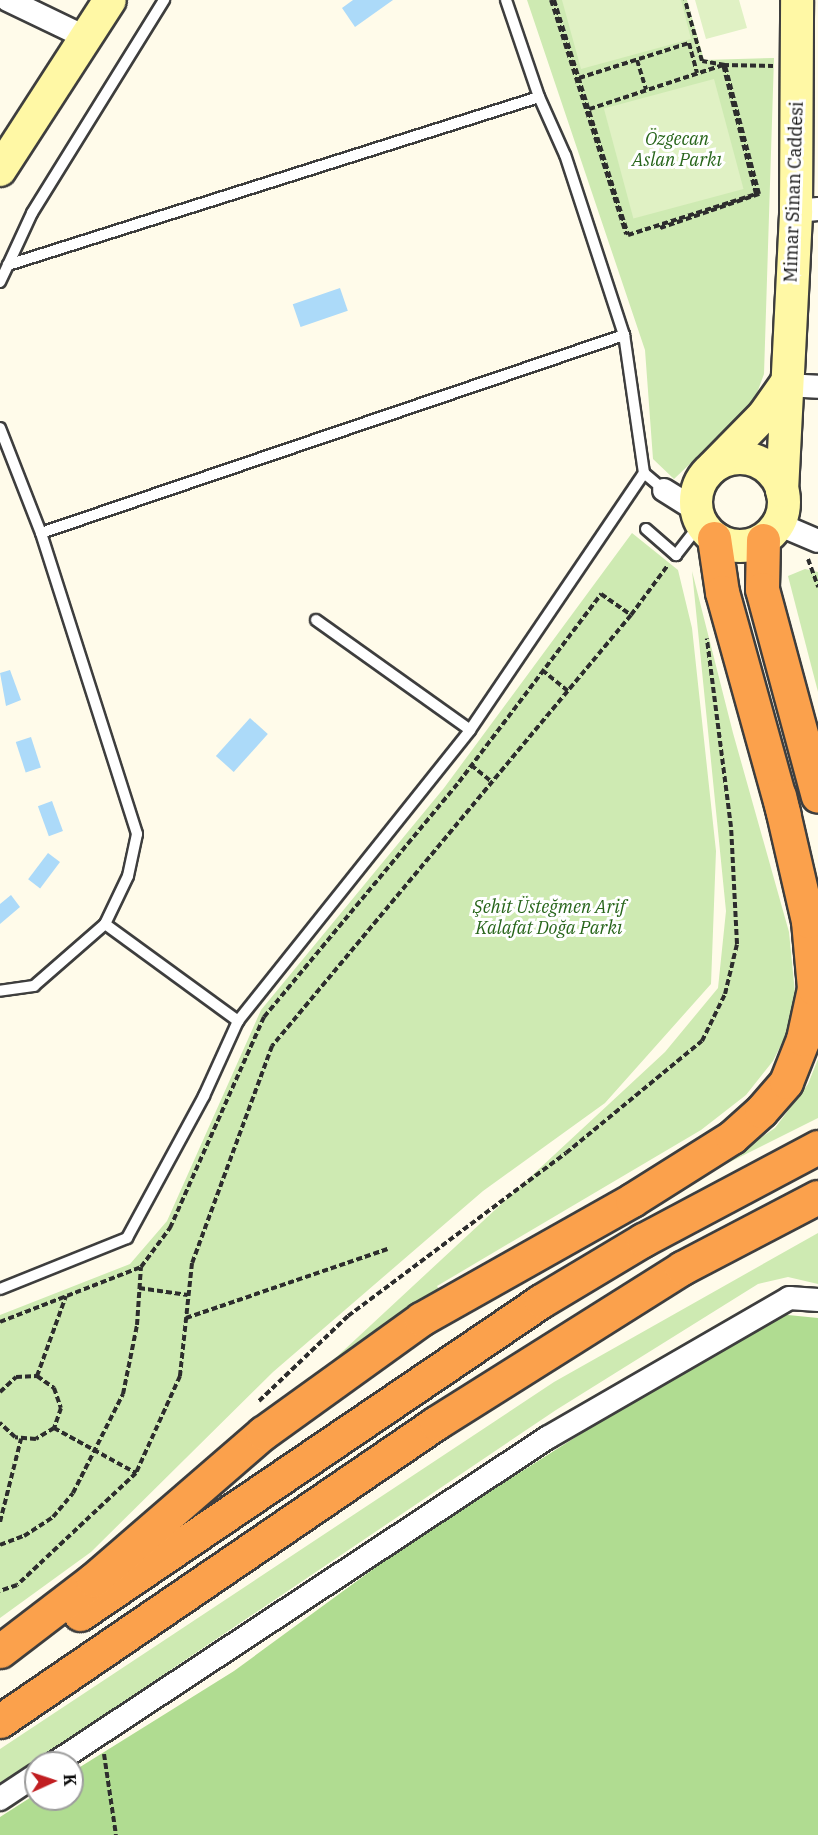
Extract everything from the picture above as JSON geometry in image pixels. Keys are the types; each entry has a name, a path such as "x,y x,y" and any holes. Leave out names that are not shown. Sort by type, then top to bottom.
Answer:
{"highway":[{"path":"704,524 818,938"},
{"path":"770,532 762,589 818,796"},
{"path":"0,1652 93,1580 263,1433 421,1319 632,1200 732,1137 761,1111 786,1082 803,1040 814,988 808,921 779,795"},
{"path":"0,1665 132,1581 338,1436 541,1301 643,1240 818,1148"},
{"path":"0,1721 436,1423 682,1268 818,1197"}],"main road":[{"path":"0,170 110,0"},
{"name":"Mimar Sinan Caddesi","path":"782,491 785,384 807,210 797,67 797,0"},
{"path":"710,470 733,459 758,463 773,475 782,491 783,503 770,532 739,546 704,524 701,481 710,470 764,415 785,384"}],"street":[{"path":"8,0 87,38"},
{"path":"785,384 818,387"},
{"path":"664,490 704,524"},
{"path":"770,532 818,541"},
{"path":"73,1751 547,1438 789,1298 818,1300"},
{"path":"0,1799 24,1783"}],"lane":[{"path":"0,282 32,213 164,0"},
{"path":"506,0 539,97 565,155 624,335 644,473 664,490"},
{"path":"8,265 539,97"},
{"path":"41,533 624,335"},
{"path":"0,428 41,533 137,834 128,876 105,924 34,986 0,991"},
{"path":"0,1289 127,1238 204,1096 238,1021 470,730 644,473"},
{"path":"646,529 676,555 704,524"},
{"path":"316,620 470,730"},
{"path":"105,924 238,1021"}],"path":[{"path":"553,0 625,232 630,237 759,194 724,65"},
{"path":"553,0 628,235 756,194 724,65"},
{"path":"685,0 702,61 724,65 797,67"},
{"path":"579,78 689,43 697,73"},
{"path":"637,60 646,90"},
{"path":"589,109 724,65"},
{"path":"0,1590 17,1585 136,1473 180,1376 192,1263 272,1046 631,615 676,555"},
{"path":"0,1545 24,1536 53,1517 73,1493 123,1394 141,1267 170,1228 264,1017 471,765 601,594 631,615"},
{"path":"254,1405 348,1316 566,1153 702,1041 725,994 737,944 731,827 705,645 709,635"},
{"path":"542,670 568,691"},
{"path":"471,765 492,782"},
{"path":"186,1318 388,1249"},
{"path":"0,1322 141,1267"},
{"path":"139,1288 188,1295"},
{"path":"37,1376 66,1296"},
{"path":"0,1392 16,1377 37,1376 54,1388 61,1408 54,1428 36,1439 21,1439 0,1423"},
{"path":"54,1428 95,1448 136,1473"},
{"path":"0,1522 21,1439"},
{"path":"101,1733 116,1835"}],"green space":[{"name":"Özgecan Aslan Parkı","path":"527,0 687,0 704,60 774,58 764,374 753,404 674,479 653,459 645,350"},
{"path":"562,0 681,0 691,39 581,69"},
{"path":"695,0 739,0 747,28 706,39"},
{"path":"714,79 744,189 633,219 604,109"},
{"name":"Şehit Üsteğmen Arif Kalafat Doğa Parkı","path":"632,533 678,570 692,628 716,851 711,984 605,1103 483,1191 273,1372 91,1552 0,1618 0,1315 130,1264 167,1221 261,1010 444,788"},
{"path":"805,569 818,572 818,692 788,576"},
{"path":"692,571 733,733 789,932 797,1013 773,1061 746,1095 701,1130 437,1286 441,1293 315,1377 665,1052 718,988 726,911"},
{"path":"818,1059 818,1118 708,1173 775,1128 808,1084"},
{"path":"818,1233 818,1284 788,1277 758,1284 556,1410 50,1751 24,1751 24,1769 0,1785 0,1749 554,1382"},
{"path":"778,1314 818,1318 818,1835 0,1835 0,1817 24,1802 24,1811 84,1811 84,1765 234,1671 413,1540 718,1347"}],"water":[{"path":"353,0 393,0 355,27 342,8"},
{"path":"340,288 348,311 301,327 293,304"},
{"path":"10,670 21,700 6,706 0,673"},
{"path":"250,718 268,734 234,772 216,756"},
{"path":"31,737 41,767 26,772 16,742"},
{"path":"52,801 63,831 49,836 38,806"},
{"path":"48,853 60,862 40,888 28,879"},
{"path":"11,895 20,907 0,924 0,904"}]}
